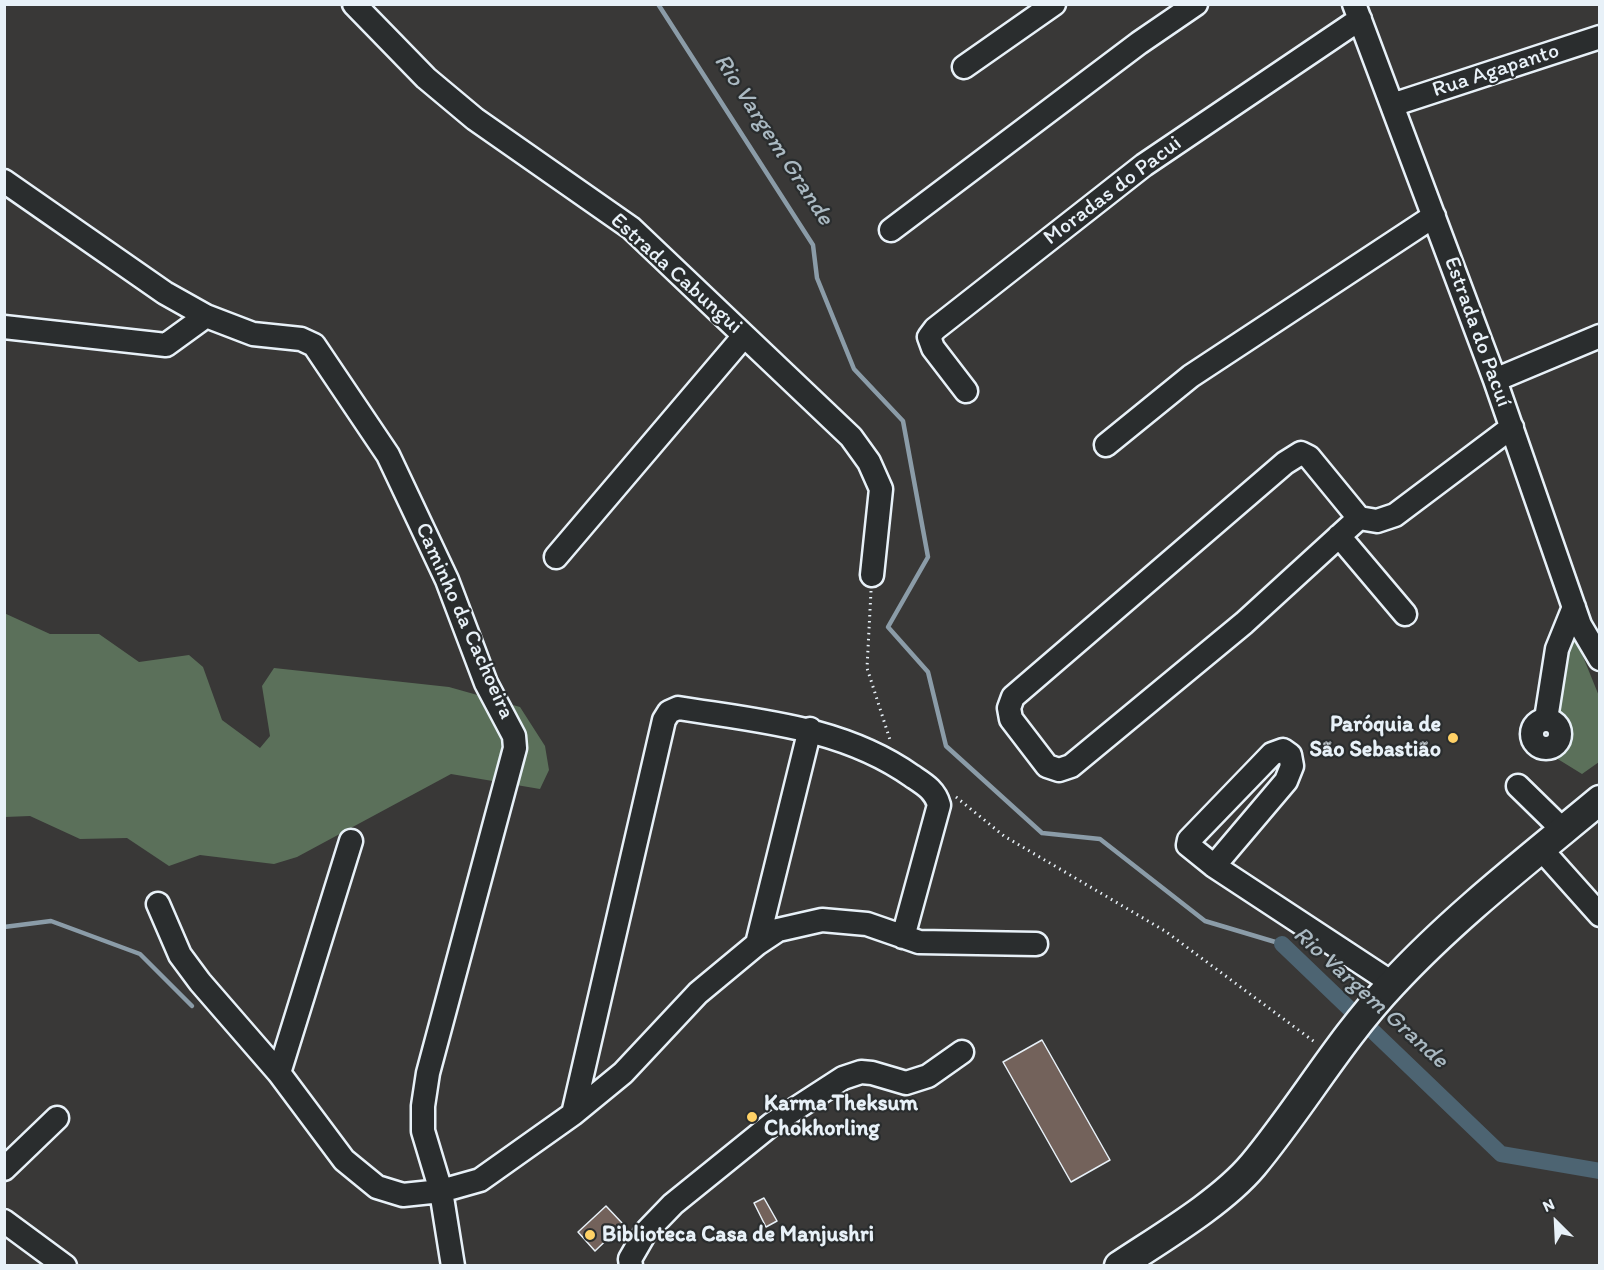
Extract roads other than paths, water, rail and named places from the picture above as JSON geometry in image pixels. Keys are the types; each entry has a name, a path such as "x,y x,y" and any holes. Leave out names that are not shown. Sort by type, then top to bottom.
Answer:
{"main road":[{"path":"1119,1266 1180,1226 1252,1166 1336,1051 1385,991 1541,849 1599,800"}],"street":[{"name":"Estrada Cabungui","path":"354,4 426,78 475,119 631,228 851,437 869,462 881,489 872,575"},
{"path":"964,67 1054,4"},
{"path":"891,230 1139,43 1196,4"},
{"name":"Estrada do Pacuí","path":"1357,12 1495,380 1574,607 1599,659"},
{"name":"Moradas do Pacui","path":"966,391 933,348 929,337 934,329 1144,165 1357,12"},
{"name":"Rua Agapanto","path":"1392,105 1599,37"},
{"name":"Caminho da Cachoeira","path":"4,181 165,293 206,316 253,334 301,339 314,345 388,455 447,580 486,683 514,736 515,748 428,1073 423,1106 423,1131 441,1191 453,1266"},
{"path":"1106,445 1191,376 1434,216"},
{"path":"4,327 166,345 206,316"},
{"path":"556,557 744,336"},
{"path":"1495,380 1599,336"},
{"path":"1359,518 1244,623 1071,766 1059,770 1047,766 1011,719 1009,708 1013,697 1285,463 1300,453 1309,457 1359,518 1377,521 1395,515 1512,427"},
{"path":"1339,536 1405,614"},
{"path":"1546,719 1557,648 1574,607"},
{"path":"573,1114 664,720 669,712 678,708 810,729 859,746 901,768 936,795 939,805 903,937"},
{"path":"757,944 810,729"},
{"path":"1214,866 1286,781 1292,766 1290,755 1283,750 1272,754 1189,840 1190,850 1385,991"},
{"path":"1518,786 1563,830"},
{"path":"279,1073 351,841"},
{"path":"1541,849 1599,915"},
{"path":"158,904 180,955 200,982 279,1073 344,1160 377,1187 403,1195 441,1191 480,1180 573,1114 623,1073 698,993 757,944 778,930 822,920 867,924 919,942 1036,944"},
{"path":"631,1266 630,1259 645,1233 673,1204 772,1124 834,1084 861,1072 906,1083 928,1076 962,1052"},
{"path":"4,1169 57,1118"},
{"path":"4,1221 65,1266"}],"waterway":[{"name":"Rio Vargem Grande","path":"658,4 813,245 817,278 854,369 903,421 928,557 888,627 928,672 946,746 1042,833 1100,839 1205,921 1282,944"},
{"path":"4,927 51,921 140,954 192,1006"},
{"name":"Rio Vargem Grande","path":"1282,944 1501,1154 1600,1171"}],"place":[{"name":"Paróquia de São Sebastião","path":"1453,738"},
{"name":"Karma Theksum Chokhorling","path":"752,1117"},
{"name":"Biblioteca Casa de Manjushri","path":"590,1235"}]}
